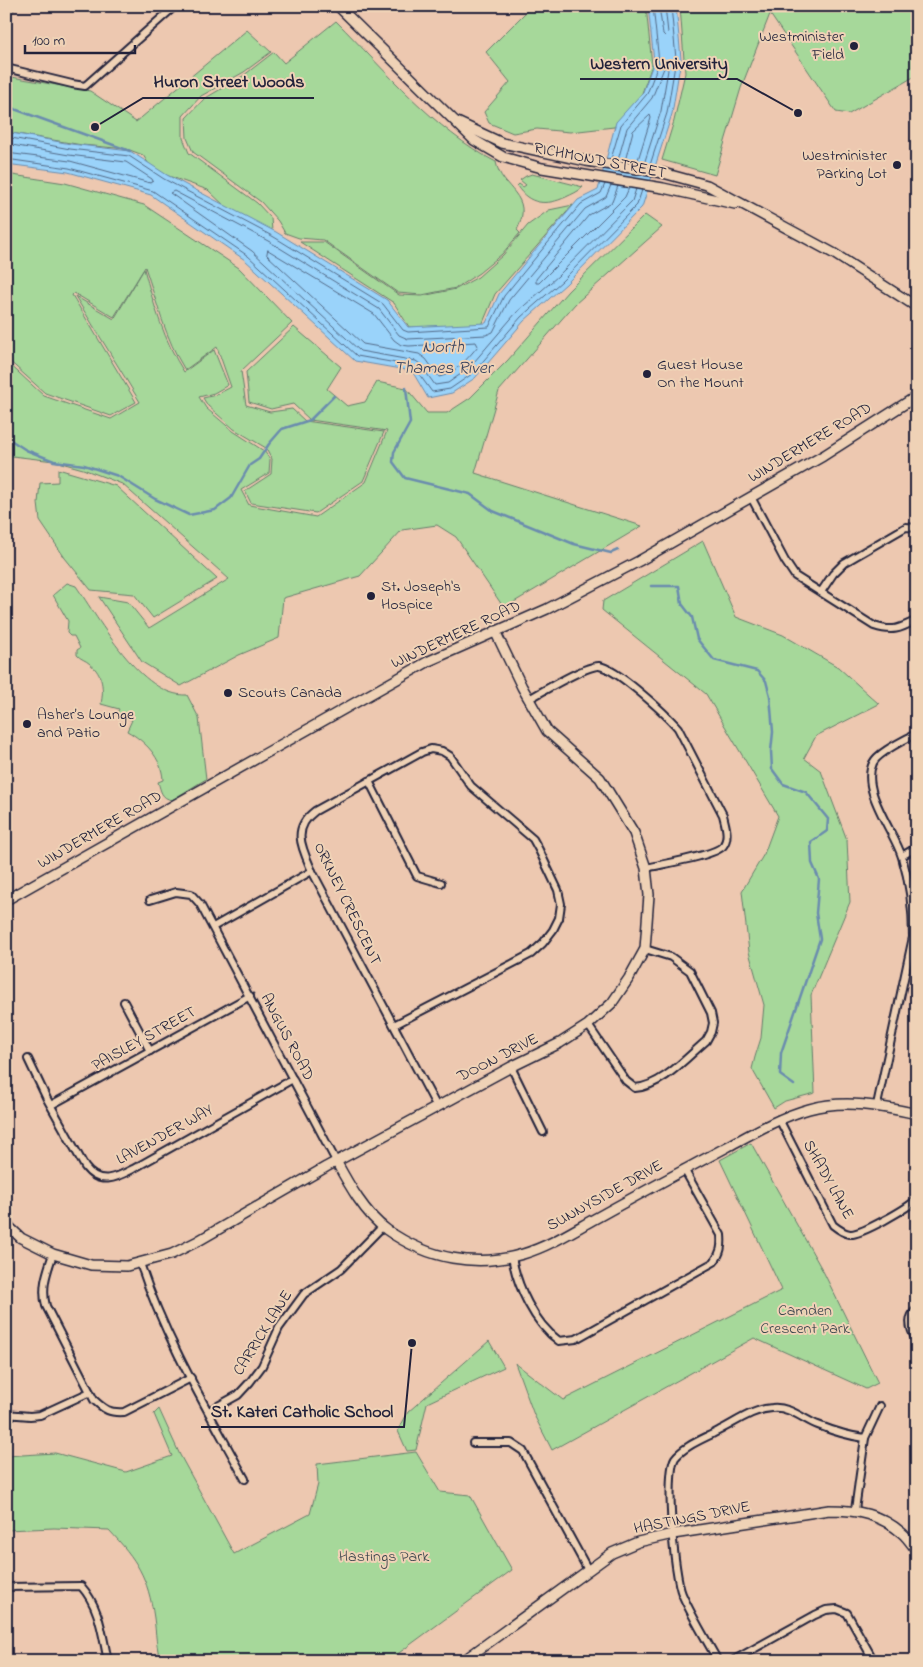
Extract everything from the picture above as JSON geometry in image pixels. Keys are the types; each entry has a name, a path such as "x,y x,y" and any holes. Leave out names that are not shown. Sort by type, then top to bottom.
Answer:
{"street":[{"path":"6,10 11,6"},
{"path":"6,68 85,86 175,6"},
{"name":"RICHMOND STREET","path":"338,6 474,140 503,156 542,168 663,188 748,207"},
{"name":"RICHMOND STREET","path":"457,122 502,143 663,173 707,185 833,252 917,307"},
{"name":"WINDERMERE ROAD","path":"6,900 429,661 547,609 639,561 823,456 917,396"},
{"path":"751,497 784,560 795,576 874,626 888,630 901,628 917,620"},
{"path":"821,592 833,574 844,563 906,527 917,528"},
{"name":"DOON DRIVE","path":"6,1224 21,1238 53,1254 92,1265 127,1266 172,1254 198,1241 336,1161 511,1067 560,1043 588,1025 612,1003 630,978 645,949 649,895 646,868 634,833 600,778 547,732 495,631"},
{"path":"529,699 588,668 598,666 613,672 668,717 678,728 723,815 726,839 722,846 709,853 646,868"},
{"path":"877,1105 915,937 911,893 902,856 872,791 870,772 873,762 878,756 917,733"},
{"name":"ORKNEY CRESCENT","path":"394,1025 531,954 553,930 559,918 562,904 558,890 533,839 480,795 465,780 460,769 450,756 442,751 431,749 369,781 306,818 301,828 300,839 302,849 312,871 437,1107"},
{"path":"369,781 417,876 441,882"},
{"path":"902,856 917,847"},
{"path":"213,926 312,871"},
{"name":"ANGUS ROAD","path":"150,900 176,892 192,894 200,904 336,1161"},
{"path":"588,1025 626,1081 635,1088 657,1083 706,1041 713,1023 690,971 671,957 645,949"},
{"name":"PAISLEY STREET","path":"51,1106 250,996"},
{"path":"124,1002 150,1051"},
{"path":"28,1059 51,1106"},
{"path":"511,1067 543,1132"},
{"name":"LAVENDER WAY","path":"51,1106 90,1174 102,1179 114,1178 293,1080"},
{"name":"SUNNYSIDE DRIVE","path":"336,1161 354,1193 365,1207 384,1226 412,1244 438,1256 450,1259 464,1261 493,1260 512,1257 551,1243 779,1119 808,1109 825,1105 877,1105 917,1114"},
{"name":"SHADY LANE","path":"779,1119 833,1225 841,1232 852,1234 864,1231 917,1200"},
{"path":"512,1257 515,1275 520,1288 549,1334 559,1341 576,1339 714,1262 719,1255 722,1245 721,1235 684,1169"},
{"name":"CARRICK LANE","path":"209,1412 238,1395 250,1382 262,1366 279,1328 304,1294 341,1269 384,1226"},
{"path":"53,1254 44,1282 43,1295 46,1306 94,1400 112,1413 124,1412 191,1378"},
{"path":"140,1263 153,1301 191,1378 245,1479"},
{"path":"917,1309 912,1312 910,1320 912,1333 917,1341"},
{"path":"6,1414 40,1415 90,1392"},
{"path":"855,1510 865,1438 880,1406"},
{"path":"718,1661 682,1592 673,1534 670,1477 674,1460 685,1449 758,1410 774,1407 790,1411 844,1436 865,1438"},
{"path":"473,1444 511,1443 523,1451 588,1570"},
{"name":"HASTINGS DRIVE","path":"463,1661 612,1553 638,1542 673,1534 829,1510 855,1510 880,1518 896,1528 903,1533 917,1551"},
{"path":"6,1587 81,1586 90,1596 98,1610 108,1661"},
{"path":"732,1661 814,1615 826,1610 837,1609 847,1613 874,1661"}],"green space":[{"path":"532,6 646,6 652,65 641,96 614,127 570,132 537,129 513,133 489,123 484,112 510,82 486,52"},
{"path":"680,6 772,6 770,13 784,6 903,6 917,16 917,75 849,114 836,112 770,14 741,88 715,175 662,160 674,121 685,73"},
{"path":"336,21 431,116 473,149 496,162 504,179 520,200 522,208 521,218 517,230 520,233 502,254 479,273 456,288 422,295 398,293 323,240 299,238 285,233 278,221 261,202 193,152 187,138 186,118 204,99 243,76 274,52 284,63"},
{"path":"247,30 271,52 244,72 201,96 183,116 183,138 189,153 257,203 271,218 272,231 229,210 208,190 163,174 150,166 143,155 127,149 82,145 6,132 6,76 90,91 136,122"},
{"path":"6,174 65,183 144,205 239,268 292,323 241,371 246,405 270,412 292,409 305,421 384,432 363,481 316,513 251,503 245,491 271,474 272,459 266,448 234,429 208,406 203,398 216,395 231,387 217,347 185,370 167,333 145,267 114,317 74,293 72,295 136,402 111,416 45,393 6,358"},
{"path":"532,174 583,187 559,200 539,202 527,197 517,186 519,184 523,187 526,185 520,180"},
{"path":"573,205 495,294 482,325 409,327 394,303 300,242 324,242 399,295 422,296 456,289 478,277 503,255 528,225 549,210"},
{"path":"645,215 662,227 575,304 499,391 475,473 642,526 504,608 456,537 437,525 402,530 360,576 283,598 279,638 239,655 181,686 142,662 99,597 128,602 149,628 229,579 122,484 83,469 54,461 12,456 6,438 6,361 44,396 111,419 140,402 75,296 114,319 144,269 165,335 184,372 214,350 228,385 214,393 199,397 206,408 233,431 264,451 270,459 269,473 241,490 249,505 316,517 366,482 387,431 310,420 293,404 271,409 249,402 246,372 294,327 341,367 327,389 347,406 365,402 377,382 406,388 427,413 447,413 470,398 508,360 568,291"},
{"path":"58,469 116,486 217,579 153,618 134,594 91,590 65,558 40,521 38,503 40,483 58,482"},
{"path":"703,541 736,617 783,635 838,667 879,704 816,736 804,758 821,771 847,840 850,902 811,995 815,1093 785,1101 774,1108 752,1069 761,1038 764,1005 749,952 742,891 764,854 778,816 706,694 602,610 603,601"},
{"path":"67,583 76,586 109,636 138,670 153,683 170,692 187,695 199,718 206,779 172,800 166,798 161,791 158,782 163,780 162,772 156,757 146,745 127,731 132,720 117,713 119,709 101,704 102,682 98,672 77,655 77,650 80,648 74,636 70,636 67,633 68,621 53,595"},
{"name":"Camden Crescent Park","path":"751,1143 824,1273 878,1383 866,1389 754,1338 552,1450 534,1415 515,1363 563,1400 782,1290 720,1160"},
{"path":"489,1341 504,1367 427,1403 416,1450 407,1451 398,1431 408,1412"},
{"name":"Hastings Park","path":"159,1409 180,1455 234,1554 310,1514 318,1484 317,1464 416,1452 440,1492 470,1495 512,1570 388,1661 161,1661 145,1580 134,1560 109,1530 54,1528 6,1530 6,1456 55,1453 126,1472 172,1456 154,1414"}],"water":[{"name":"North Thames River","path":"648,6 676,6 681,59 672,114 642,207 566,284 524,321 475,378 452,393 428,398 412,371 355,361 245,260 151,195 68,172 6,164 6,132 71,144 130,151 167,175 276,232 387,300 408,327 486,323 499,294 537,248 578,200 598,190 616,122 643,92 654,61"}],"waterway":[{"path":"6,106 130,151"},
{"path":"406,388 410,423 394,452 393,462 405,478 470,494 493,511 574,544 611,553 618,550"},
{"path":"6,437 26,450 54,461 84,465 118,476 155,499 189,515 215,510 231,498 250,465 259,459 282,429 310,420 334,396"},
{"path":"651,586 679,586 682,604 692,617 697,639 714,660 757,671 766,681 770,696 773,732 772,769 783,784 806,792 828,819 827,831 811,842 812,863 819,879 816,913 820,939 781,1053 780,1075 794,1085"}],"place":[{"name":"Westminister Field","path":"854,46"},
{"name":"Western University","path":"798,113"},
{"name":"Huron Street Woods","path":"95,127"},
{"name":"Westminister Parking Lot","path":"897,165"},
{"name":"Guest House On the Mount","path":"647,374"},
{"name":"St. Joseph's Hospice","path":"371,596"},
{"name":"Scouts Canada","path":"228,693"},
{"name":"Asher’s Lounge and Patio","path":"27,724"},
{"name":"St. Kateri Catholic School","path":"412,1343"}]}
